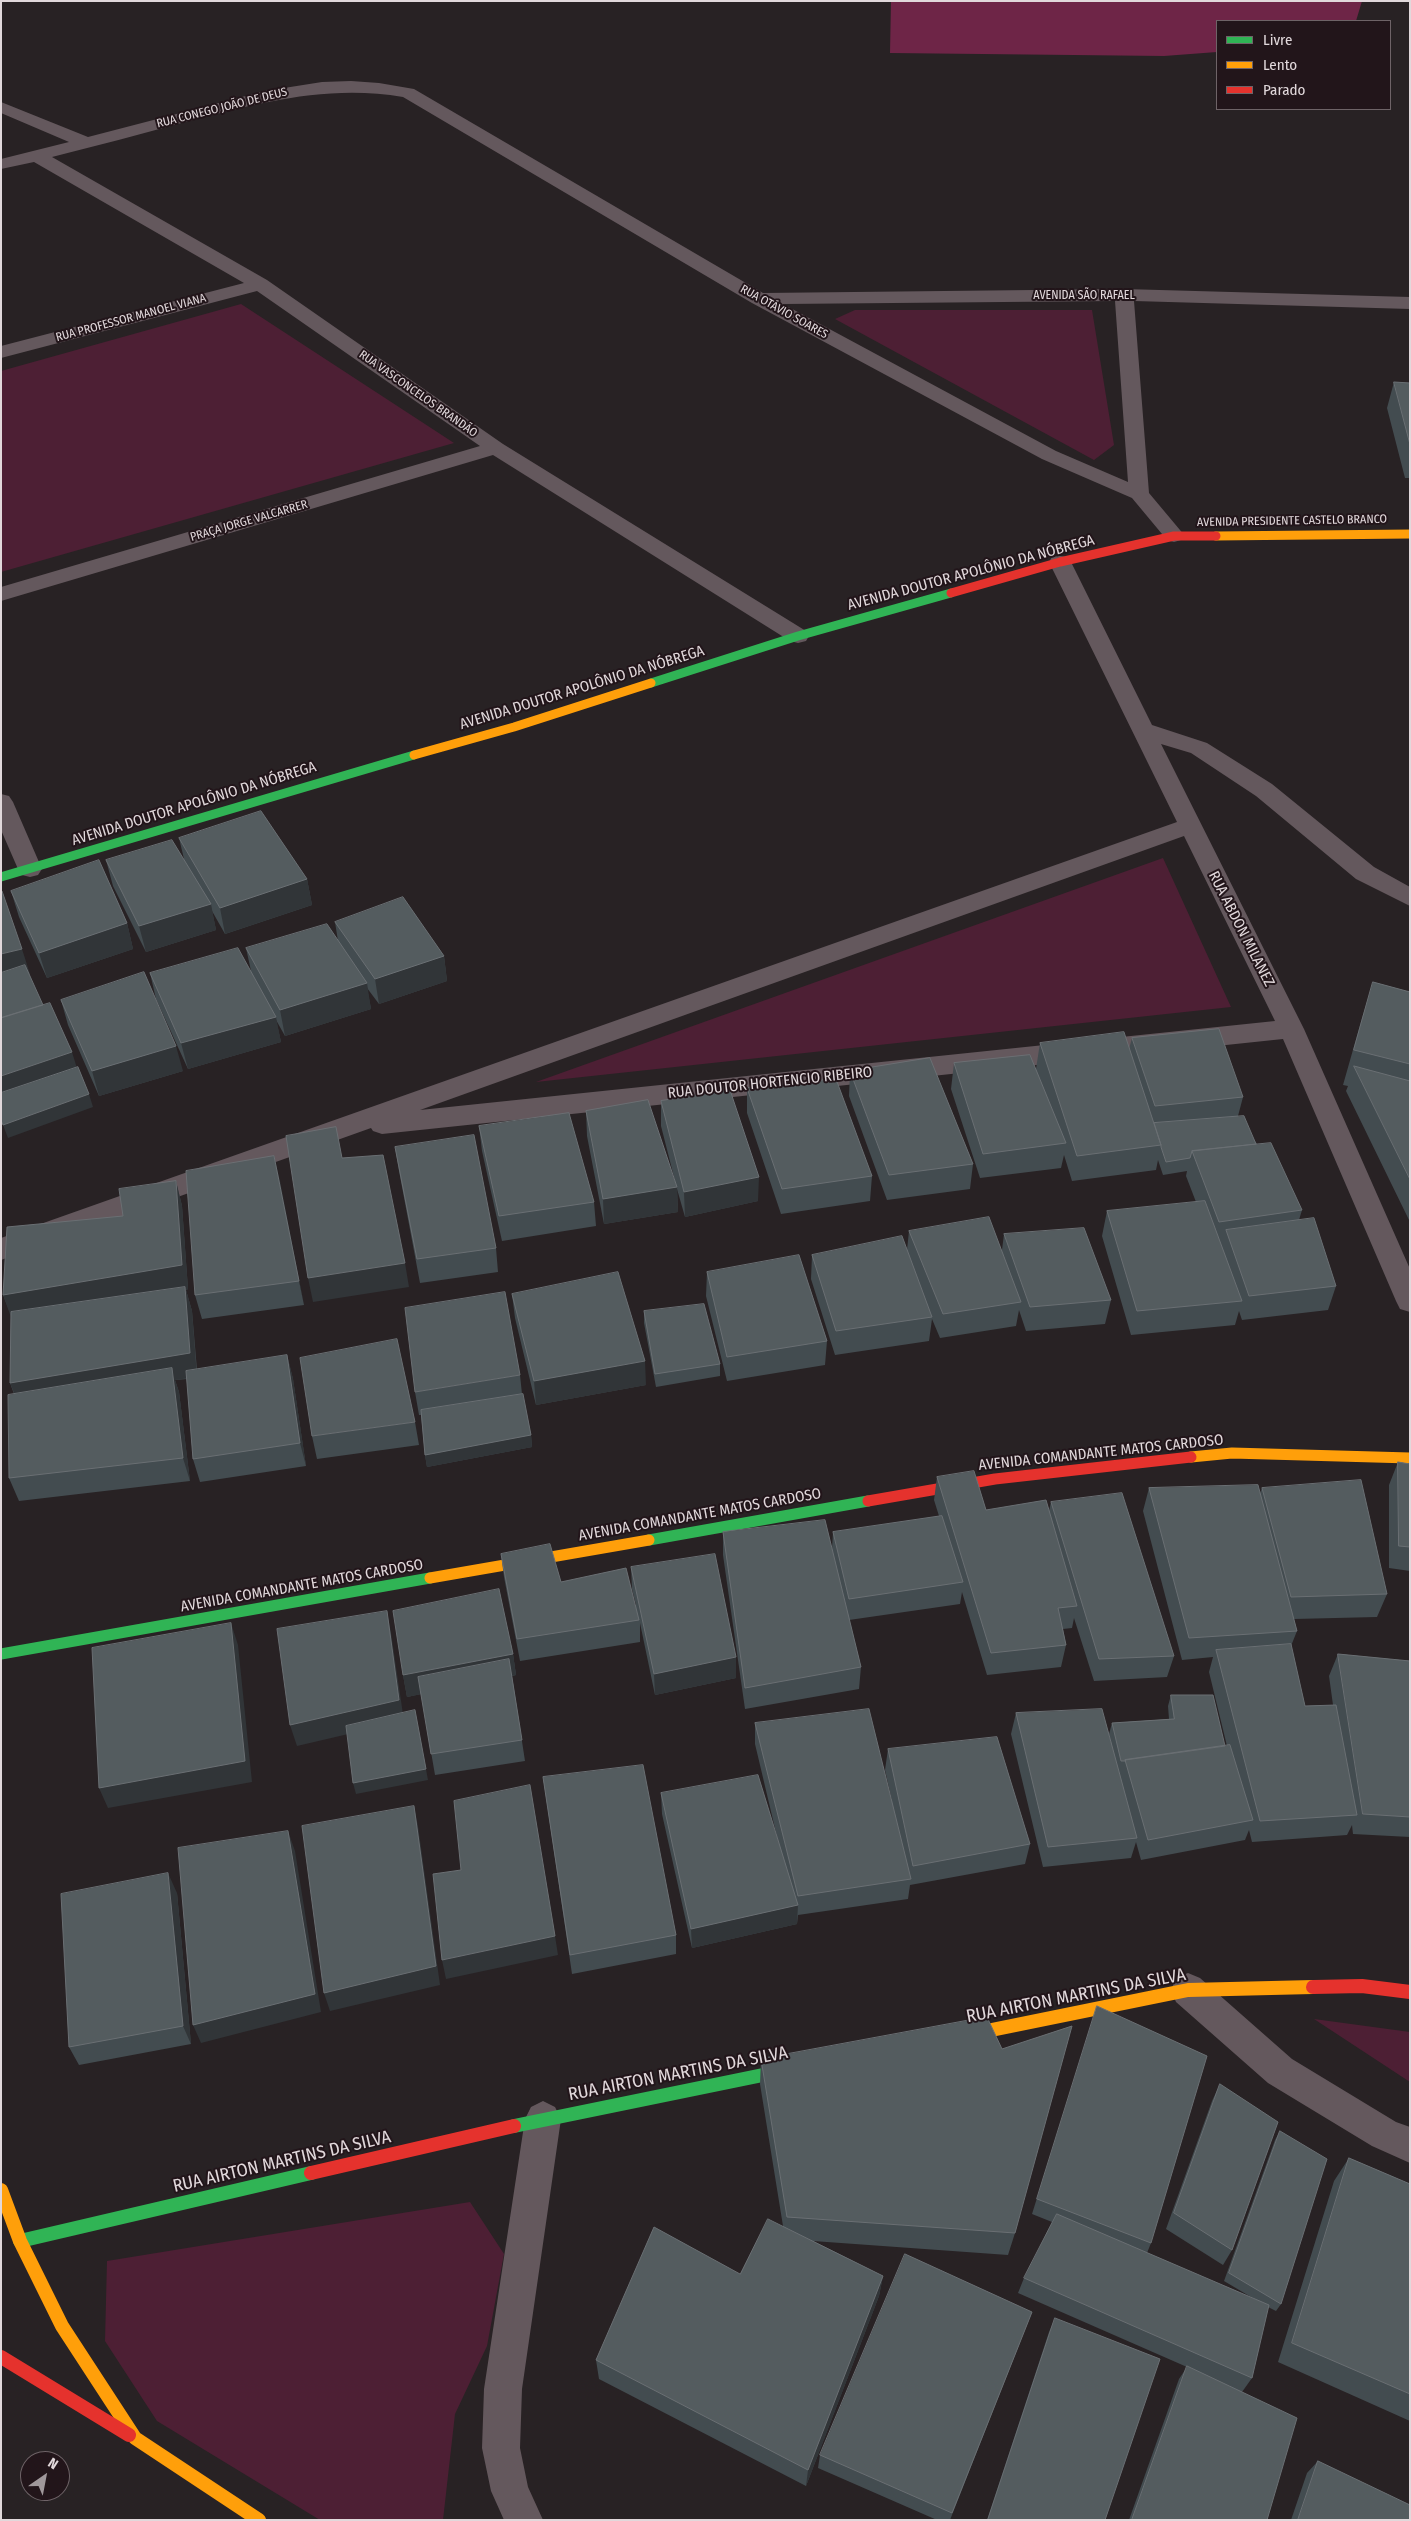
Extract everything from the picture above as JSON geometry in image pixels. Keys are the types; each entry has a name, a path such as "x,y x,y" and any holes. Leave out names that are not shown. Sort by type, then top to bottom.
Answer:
{"main road":[{"name":"AVENIDA PRESIDENTE CASTELO BRANCO","path":"1174,536 1410,534"},
{"name":"AVENIDA DOUTOR APOLÔNIO DA NÓBREGA","path":"1,877 332,778 514,727 798,636 1060,562 1174,536"},
{"name":"AVENIDA COMANDANTE MATOS CARDOSO","path":"1,1654 995,1479 1232,1453 1410,1458"},
{"name":"RUA AIRTON MARTINS DA SILVA","path":"944,2039 1188,1990 1362,1986 1410,1992"},
{"name":"RUA AIRTON MARTINS DA SILVA","path":"20,2241 543,2119 807,2066"},
{"path":"1,2190 20,2241 62,2326 135,2438"},
{"path":"1,2357 135,2438 259,2520"}],"street":[{"name":"RUA CONEGO JOÃO DE DEUS","path":"1,164 256,98 302,88 347,84 383,87 408,93 440,112"},
{"path":"1,107 86,143"},
{"name":"RUA OTÁVIO SOARES","path":"440,112 759,299 1049,455 1139,494 1174,536"},
{"name":"RUA VASCONCELOS BRANDÃO","path":"37,156 260,284 496,448 798,636"},
{"name":"RUA PROFESSOR MANOEL VIANA","path":"1,352 260,284"},
{"path":"1124,296 1139,494"},
{"name":"AVENIDA SÃO RAFAEL","path":"759,299 1124,296 1410,303"},
{"name":"PRAÇA JORGE VALCARRER","path":"1,594 496,448"},
{"name":"RUA ABDON MILANEZ","path":"1060,562 1291,1029 1410,1301"},
{"path":"1143,730 1199,748 1264,790 1365,873 1410,898"},
{"path":"1,802 30,869"},
{"name":"RUA DOUTOR HORTENCIO RIBEIRO","path":"1,1249 1189,826"},
{"name":"RUA DOUTOR HORTENCIO RIBEIRO","path":"338,1128 1291,1029"},
{"path":"1188,1990 1280,2071 1384,2134 1410,2145"},
{"path":"524,2520 510,2492 501,2448 503,2389 543,2119"}],"shaded area":[{"path":"891,1 1362,1 1356,20 1216,20 1216,52 1164,56 890,53"},
{"path":"241,304 454,443 1,572 1,371"},
{"path":"855,310 1092,310 1114,445 1094,460 835,319"},
{"path":"1163,858 1231,1007 536,1082"},
{"path":"1314,2019 1410,2032 1410,2082"},
{"path":"470,2202 504,2254 487,2346 455,2414 443,2520 320,2520 157,2421 105,2341 107,2261"}],"building":[{"path":"1394,382 1410,383 1410,444"},
{"path":"261,811 307,879 220,908 179,838"},
{"path":"172,840 211,904 139,926 106,860"},
{"path":"99,860 127,923 39,953 11,891"},
{"path":"1,891 22,949 1,954"},
{"path":"403,897 444,956 375,979 335,922"},
{"path":"327,924 367,983 280,1010 246,948"},
{"path":"238,948 276,1017 181,1043 150,973"},
{"path":"25,965 43,1005 1,1018 1,973"},
{"path":"144,972 176,1046 92,1071 61,1000"},
{"path":"1373,982 1410,992 1410,1064 1354,1050"},
{"path":"50,1003 72,1052 1,1076 1,1018"},
{"path":"1219,1029 1243,1097 1155,1106 1132,1038"},
{"path":"1124,1032 1161,1145 1077,1156 1040,1043"},
{"path":"1030,1055 1066,1143 983,1154 954,1063"},
{"path":"930,1058 973,1164 889,1175 850,1071"},
{"path":"1354,1066 1410,1081 1410,1179"},
{"path":"78,1067 89,1094 3,1125 1,1120 1,1093"},
{"path":"836,1079 872,1176 782,1189 747,1088"},
{"path":"730,1090 759,1177 684,1192 661,1101"},
{"path":"648,1100 677,1187 603,1199 586,1111"},
{"path":"569,1113 594,1202 499,1216 479,1126"},
{"path":"1244,1116 1256,1144 1192,1151 1190,1158 1166,1162 1154,1123"},
{"path":"336,1127 342,1158 383,1155 405,1263 308,1278 286,1136"},
{"path":"474,1135 496,1248 417,1259 395,1147"},
{"path":"1271,1143 1302,1210 1219,1222 1192,1151"},
{"path":"274,1156 299,1281 195,1295 186,1171"},
{"path":"176,1181 182,1265 3,1295 7,1227 123,1216 119,1189"},
{"path":"1205,1201 1242,1301 1137,1311 1107,1211"},
{"path":"989,1217 1021,1302 943,1314 909,1231"},
{"path":"1314,1218 1336,1286 1249,1296 1226,1230"},
{"path":"1084,1228 1111,1300 1030,1307 1004,1234"},
{"path":"902,1236 932,1317 836,1331 812,1255"},
{"path":"799,1255 827,1341 727,1357 707,1272"},
{"path":"618,1272 645,1361 534,1381 512,1294"},
{"path":"185,1287 190,1353 10,1383 11,1312"},
{"path":"505,1292 520,1375 415,1392 405,1308"},
{"path":"704,1304 720,1364 655,1374 644,1311"},
{"path":"397,1339 415,1422 312,1436 300,1358"},
{"path":"287,1355 300,1443 193,1459 186,1371"},
{"path":"172,1368 183,1458 9,1478 8,1395"},
{"path":"523,1394 531,1435 425,1455 421,1410"},
{"path":"1398,1462 1410,1464 1410,1547 1399,1546"},
{"path":"974,1471 986,1510 1046,1500 1077,1606 1058,1608 1066,1645 991,1653 937,1477"},
{"path":"1361,1480 1387,1594 1291,1597 1262,1488"},
{"path":"1258,1485 1297,1631 1189,1638 1149,1488"},
{"path":"1122,1493 1174,1656 1099,1659 1051,1502"},
{"path":"942,1516 963,1582 849,1599 833,1532"},
{"path":"825,1520 861,1667 745,1688 723,1532"},
{"path":"550,1544 561,1582 626,1568 639,1620 517,1639 501,1554"},
{"path":"715,1554 736,1657 654,1674 631,1567"},
{"path":"499,1589 513,1654 403,1675 393,1611"},
{"path":"387,1611 399,1700 290,1725 277,1629"},
{"path":"231,1623 245,1761 99,1788 92,1648"},
{"path":"1291,1644 1305,1706 1336,1705 1357,1815 1260,1821 1216,1650"},
{"path":"1338,1654 1410,1661 1410,1817 1363,1814"},
{"path":"509,1659 522,1740 431,1754 418,1677"},
{"path":"1171,1695 1213,1695 1225,1746 1121,1761 1112,1723 1174,1719"},
{"path":"869,1709 911,1879 798,1896 755,1723"},
{"path":"1102,1709 1137,1838 1048,1847 1016,1713"},
{"path":"415,1710 426,1769 353,1783 346,1726"},
{"path":"997,1737 1030,1844 913,1866 888,1749"},
{"path":"1230,1745 1253,1820 1148,1840 1125,1760"},
{"path":"643,1765 676,1935 570,1955 543,1777"},
{"path":"758,1775 798,1905 691,1929 661,1793"},
{"path":"530,1785 555,1936 442,1960 433,1874 461,1870 454,1801"},
{"path":"414,1806 436,1966 324,1993 302,1826"},
{"path":"288,1831 315,1994 193,2025 178,1848"},
{"path":"168,1873 183,2026 69,2047 61,1894"},
{"path":"1097,2006 1207,2056 1151,2243 1037,2199"},
{"path":"987,2017 1002,2049 1072,2026 1015,2233 787,2217 761,2059"},
{"path":"1220,2084 1278,2122 1232,2250 1174,2213"},
{"path":"1280,2131 1327,2159 1281,2304 1229,2273"},
{"path":"1349,2158 1410,2184 1410,2394 1292,2343"},
{"path":"1057,2214 1269,2305 1252,2378 1024,2278"},
{"path":"768,2219 883,2276 808,2470 596,2360 654,2227 740,2274"},
{"path":"905,2254 1032,2312 952,2513 820,2455"},
{"path":"1055,2318 1160,2359 1105,2520 988,2520"},
{"path":"1187,2366 1297,2418 1267,2520 1132,2520"},
{"path":"1318,2461 1410,2505 1410,2520 1298,2520"}],"traffic: fast":[{"path":"651,683 798,636 951,593"},
{"path":"1,877 414,755"},
{"path":"649,1540 868,1501"},
{"path":"1,1654 430,1578"},
{"path":"514,2126 797,2068"},
{"path":"20,2241 311,2173"}],"traffic: slow":[{"path":"1216,536 1410,534"},
{"path":"414,755 514,727 651,683"},
{"path":"1191,1457 1232,1453 1410,1458"},
{"path":"430,1578 649,1540"},
{"path":"957,2037 1188,1990 1313,1987"},
{"path":"1,2190 20,2241 62,2326 135,2438 259,2520"}],"traffic: jam":[{"path":"951,593 1060,562 1174,536 1216,536"},
{"path":"868,1501 995,1479 1191,1457"},
{"path":"1313,1987 1362,1986 1410,1992"},
{"path":"311,2173 514,2126"},
{"path":"1,2357 129,2435"}]}
